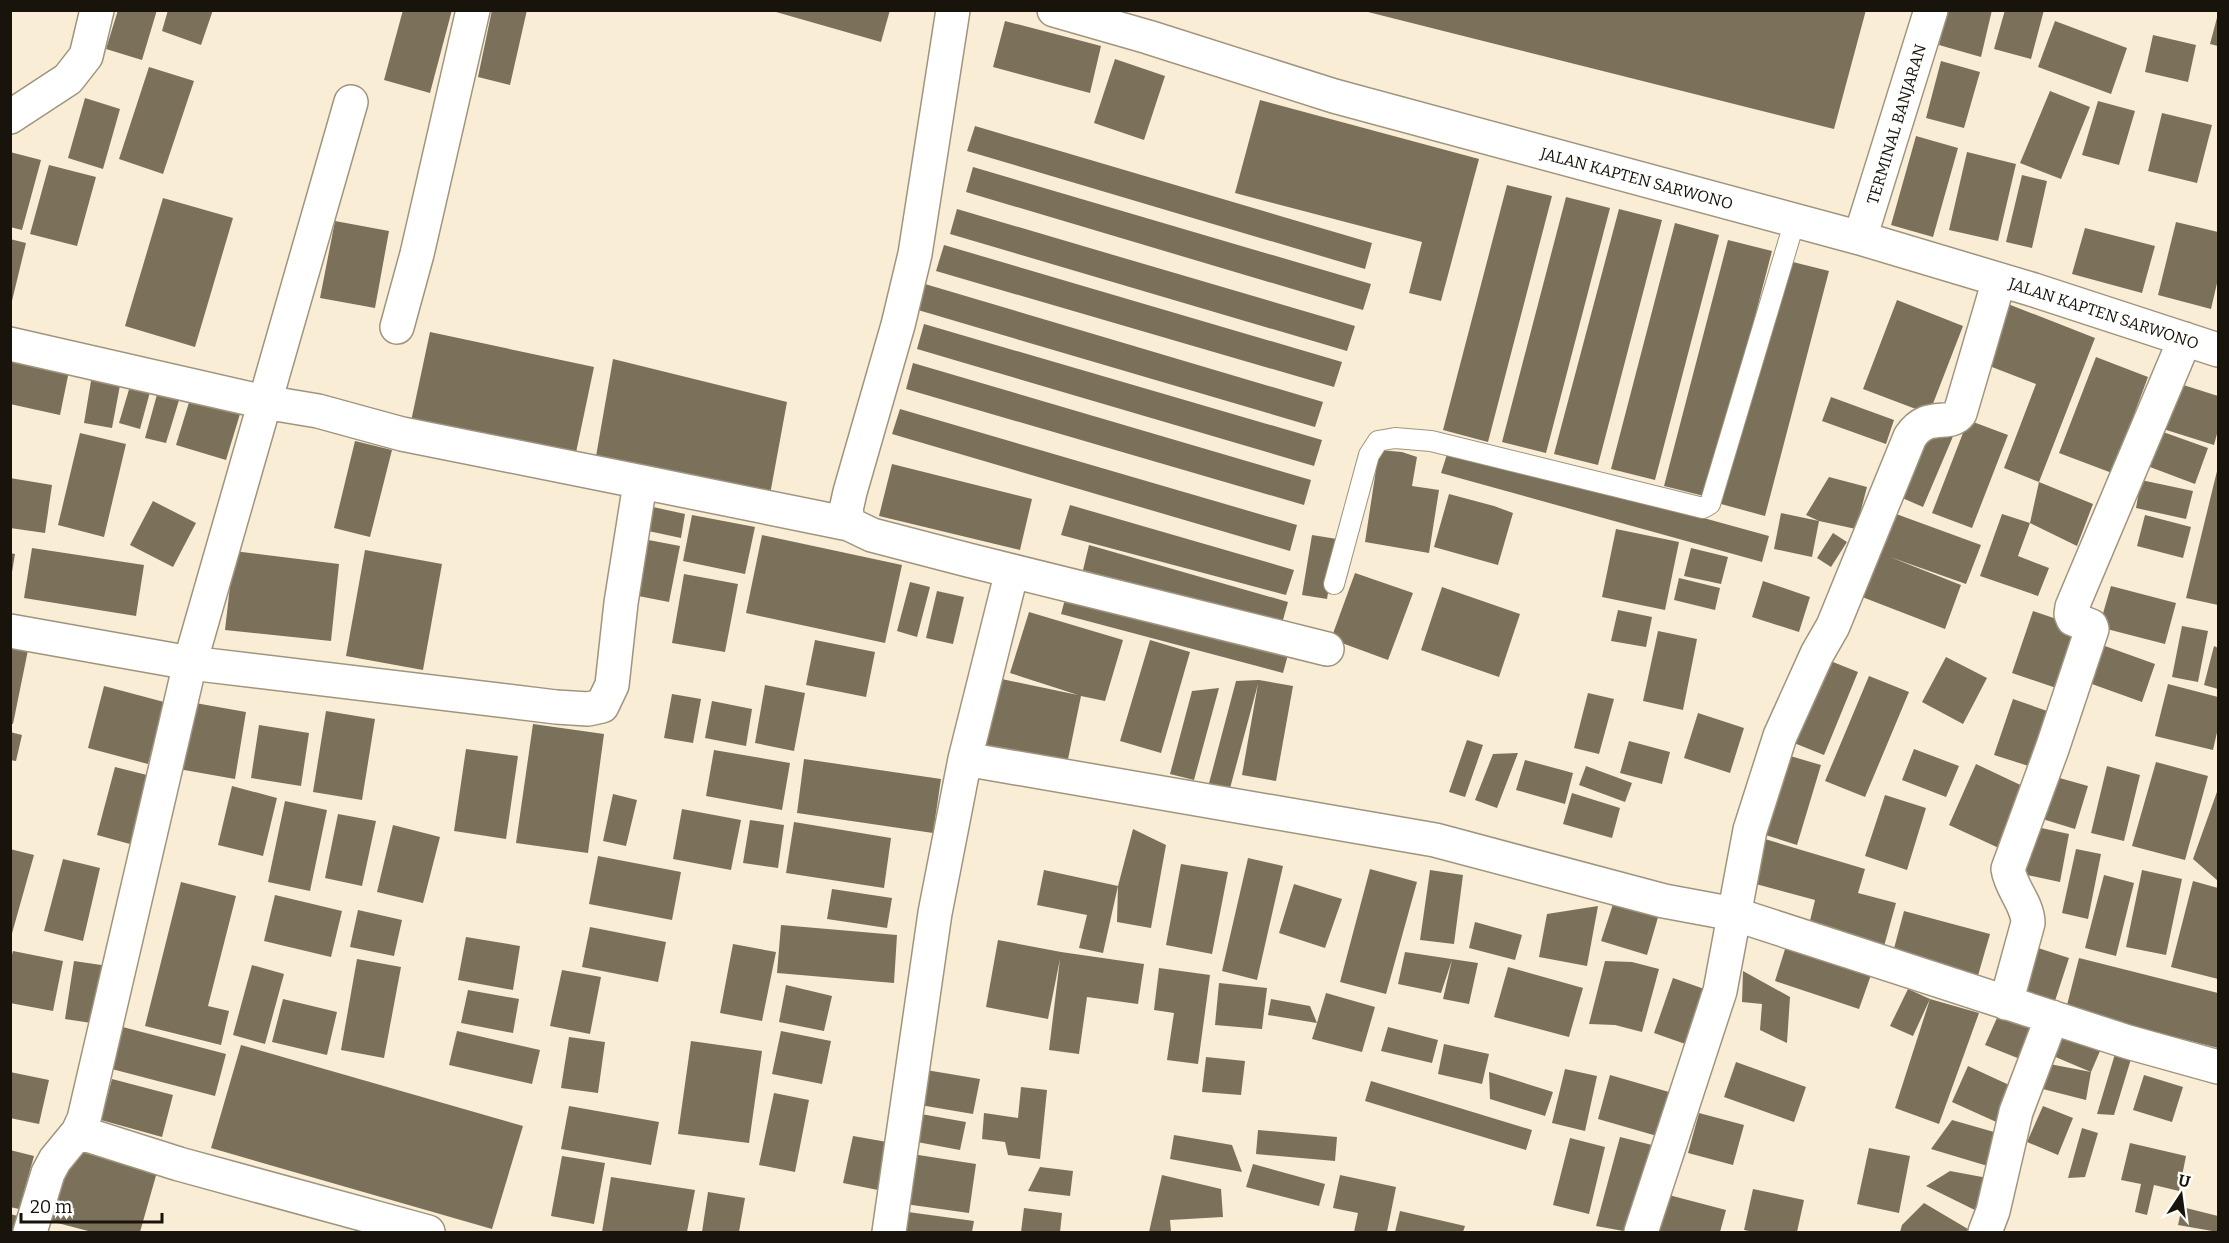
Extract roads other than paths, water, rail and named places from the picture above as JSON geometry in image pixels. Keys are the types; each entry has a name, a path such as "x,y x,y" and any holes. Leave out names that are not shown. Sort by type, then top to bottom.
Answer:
{"street":[{"path":"10,117 68,79 86,56 97,10"},
{"path":"397,327 417,254 473,10"},
{"path":"849,524 846,510 850,492 898,325 915,254 953,10"},
{"name":"JALAN KAPTEN SARWONO","path":"1054,10 1151,24 1334,96 1860,238 2218,350"},
{"name":"TERMINAL BANJARAN","path":"1860,238 1931,10"},
{"path":"30,1233 48,1173 55,1160 78,1132 84,1119 190,663 351,102"},
{"path":"1641,1233 1720,991 1750,830 1780,736 1817,654 1833,626 1910,437 1917,426 1926,422 1952,419 1960,413 1999,280"},
{"path":"2006,1002 2028,923 2028,915 2009,878 2009,862 2052,749 2092,629 2091,626 2073,619 2072,607 2185,339"},
{"path":"10,344 268,392 318,411 402,434 849,524 872,535 1327,649"},
{"path":"10,631 190,663 556,707 588,709 602,706 612,685 621,603 642,482"},
{"path":"889,1233 935,913 965,759 1012,571"},
{"path":"965,759 1318,811 1664,901 1734,914 2128,1042 2218,1067"},
{"path":"1985,1233 1993,1211 2016,1112 2052,1017"},
{"path":"78,1132 179,1164 428,1233"}],"lane":[{"path":"1334,584 1369,455 1378,441 1395,438 1431,441 1703,508 1707,507 1710,504 1795,220"}]}
